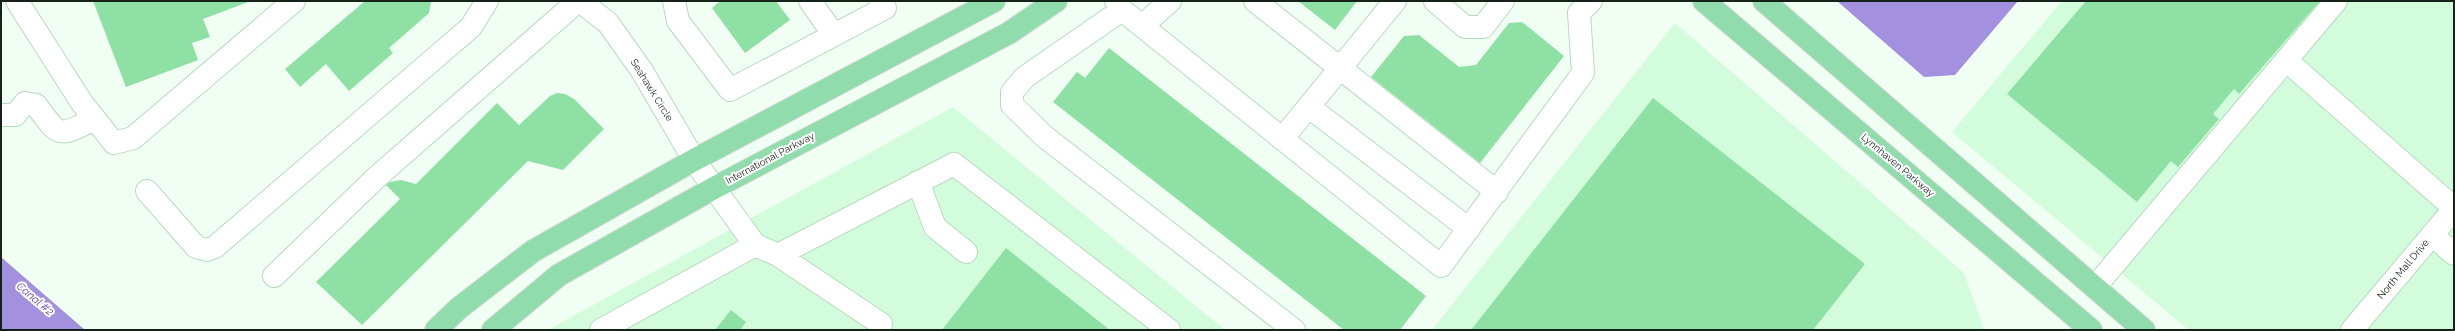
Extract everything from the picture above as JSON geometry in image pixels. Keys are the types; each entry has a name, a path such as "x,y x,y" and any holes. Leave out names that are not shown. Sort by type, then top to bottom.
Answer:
{"main road":[{"path":"436,330 459,308 533,251 694,160 994,1"},
{"name":"International Parkway","path":"493,330 559,275 714,188 1009,33 1056,1"},
{"name":"Lynnhaven Parkway","path":"1704,1 2091,330"},
{"path":"1764,1 2144,330"}],"street":[{"path":"17,1 82,103 114,143 133,138 294,1"},
{"path":"147,191 196,247 207,250 215,247 471,27 487,1"},
{"path":"274,276 378,176 579,1"},
{"name":"Seahawk Circle","path":"579,1 608,23 642,70 694,160 755,245"},
{"path":"674,1 678,21 730,90 885,8 880,1"},
{"path":"810,1 834,35"},
{"path":"1142,26 1170,1"},
{"path":"1255,1 1498,192"},
{"path":"1282,139 1395,1"},
{"path":"1435,1 1465,27 1483,26 1503,1"},
{"path":"2094,287 2336,1"},
{"path":"1294,330 1045,136 1012,105 1012,92 1025,78 1119,6 1441,266 1498,192 1583,73 1579,5"},
{"path":"2286,60 2454,208"},
{"path":"1,116 15,115 25,103 36,105 52,127 58,132 68,132 95,119"},
{"path":"1309,107 1469,229"},
{"path":"778,255 954,164 1169,330"},
{"path":"918,182 935,227 966,252"},
{"name":"North Mall Drive","path":"2352,330 2454,208"},
{"path":"2432,235 2454,254"},
{"path":"601,330 755,245 778,255 881,324"}],"shaded area":[{"path":"2062,1 2454,1 2454,330 2189,330 1952,132"},
{"path":"1675,23 1964,273 1984,330 1432,330"},
{"path":"953,107 1225,330 548,330"}],"water":[{"path":"1837,1 2018,1 1955,75 1924,77"},
{"name":"Canal #2","path":"1,257 85,330 1,329"}],"building":[{"path":"93,1 248,2 203,19 210,37 192,43 198,60 126,87"},
{"path":"365,1 431,1 429,13 389,48 393,53 349,91 326,64 300,87 285,69"},
{"path":"720,1 776,1 790,20 745,53 712,8"},
{"path":"1298,1 1357,1 1335,30"},
{"path":"2086,1 2320,1 2239,94 2234,89 2213,114 2219,119 2178,167 2171,161 2137,202 2007,94"},
{"path":"1522,22 1564,56 1480,163 1371,77 1404,36 1419,35 1459,67 1476,65 1509,23"},
{"path":"1109,48 1426,296 1400,330 1344,330 1053,102 1077,72 1085,78"},
{"path":"557,93 565,94 574,99 604,129 563,170 528,161 362,325 316,282 400,199 386,185 390,182 401,180 416,184 497,103 519,125 550,96"},
{"path":"1653,98 1865,264 1813,330 1471,330"},
{"path":"1006,248 1110,330 942,330"},
{"path":"731,310 746,322 740,330 715,330"}]}
